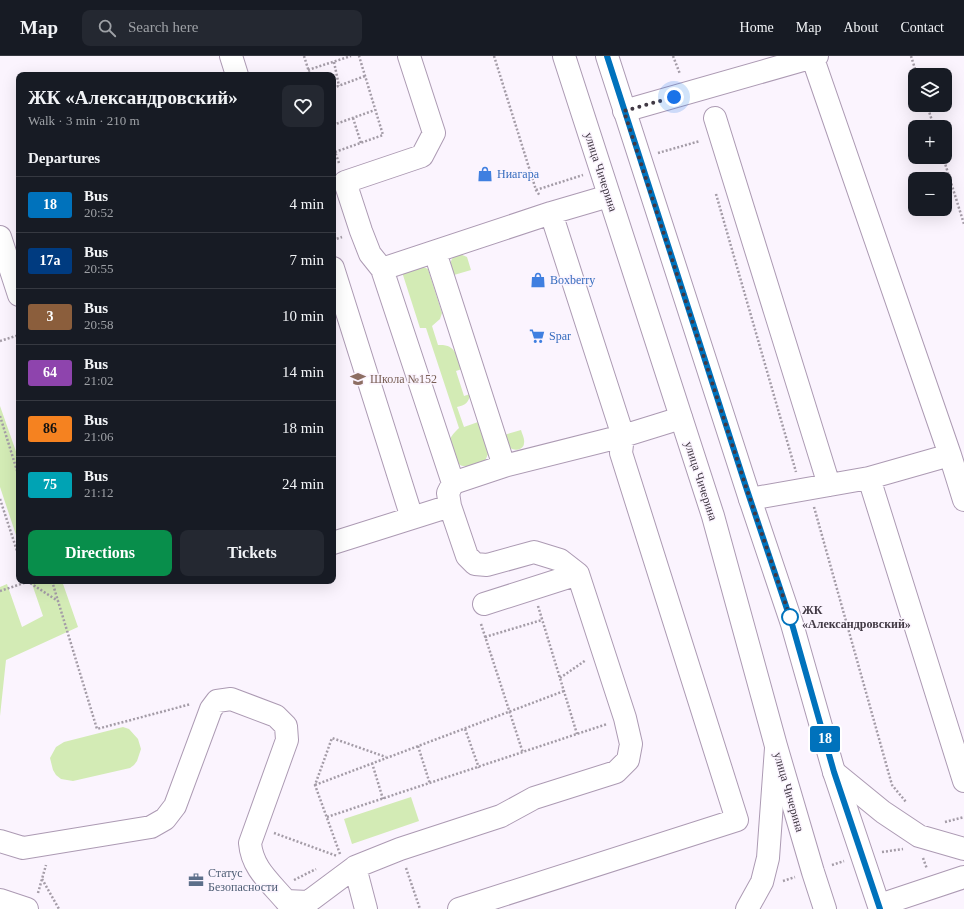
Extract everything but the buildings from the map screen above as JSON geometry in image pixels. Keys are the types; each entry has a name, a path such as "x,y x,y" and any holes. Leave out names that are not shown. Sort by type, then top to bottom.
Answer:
{"main road":[{"path":"231,56 236,72"},
{"path":"0,841 23,848 151,827 165,819 175,806 211,709 217,701 231,699 276,716 286,726 287,740 250,843 251,854 255,865 286,901 311,906 348,862 400,849 501,816 534,798 616,772 628,760 631,744 625,718 578,574 560,560 534,552 487,565 475,564 466,556 450,506 448,493 453,483 382,268 370,254 345,182 422,156 434,133 409,56"},
{"name":"улица Чичерина","path":"564,56 713,516 776,746 825,909"},
{"path":"607,56 750,499 792,624 834,772 863,855 875,908 964,877"},
{"path":"624,111 814,56 962,487"},
{"path":"715,118 819,487"},
{"path":"382,268 551,213 609,196"},
{"path":"459,909 737,820 621,453 622,436 551,213"},
{"path":"0,236 16,286"},
{"path":"435,252 504,466"},
{"path":"336,277 412,518"},
{"path":"453,483 504,466 622,436 681,418"},
{"path":"750,499 869,478 950,455"},
{"path":"869,478 964,781"},
{"path":"336,542 450,506"},
{"path":"482,613 533,588 578,574"},
{"path":"747,909 760,888 768,858 776,746"},
{"path":"834,772 883,812 919,836 964,849"},
{"path":"348,862 366,909"},
{"path":"0,900 32,901"}],"path":[{"path":"304,56 308,70 351,56"},
{"path":"336,152 383,135 359,56"},
{"path":"494,56 536,190 551,213"},
{"path":"673,56 686,94"},
{"path":"911,56 915,68"},
{"path":"334,62 339,86"},
{"path":"336,87 365,76"},
{"path":"336,124 375,110"},
{"path":"353,118 361,143"},
{"path":"698,134 700,141"},
{"path":"945,164 964,224"},
{"path":"714,187 798,478 819,487 892,785 910,807"},
{"path":"0,341 16,336"},
{"path":"0,416 16,467"},
{"path":"0,499 16,548"},
{"path":"0,591 21,584"},
{"path":"30,584 58,601"},
{"path":"53,584 97,729 201,702 217,701"},
{"path":"533,588 577,734"},
{"path":"482,613 485,637 523,753"},
{"path":"485,637 542,620"},
{"path":"560,678 602,649"},
{"path":"315,785 564,691"},
{"path":"327,817 479,768 625,718"},
{"path":"466,729 479,768"},
{"path":"348,862 327,817 315,785 332,738 387,758"},
{"path":"418,746 430,784"},
{"path":"372,763 383,799"},
{"path":"764,877 781,882 863,855 919,846 930,822 946,822 964,817"},
{"path":"256,826 348,862"},
{"path":"32,901 42,878 52,843"},
{"path":"400,849 420,909"},
{"path":"334,860 348,862"},
{"path":"276,889 321,866"},
{"path":"42,878 60,909"}],"green space":[{"path":"460,254 467,257 471,270 454,275 451,262 453,258"},
{"path":"421,266 428,269 442,313 440,319 432,326 438,345 444,345 452,348 457,355 462,369 456,371 464,396 470,394 469,400 466,403 457,407 464,427 478,422 488,454 485,461 463,466 455,460 450,450 450,439 459,428 426,328 420,328 402,272"},
{"path":"0,406 16,451 16,535 0,487"},
{"path":"521,430 524,445 518,450 511,449 508,446 504,435"},
{"path":"7,584 22,627 43,616 32,584 63,584 78,627 6,660 0,716 0,587"},
{"path":"123,727 129,729 138,739 141,749 137,761 130,768 73,781 61,779 56,775 50,758 56,747 64,742"},
{"path":"411,797 419,821 352,844 344,819"}],"bus line":[{"name":"18","path":"607,56 745,484 792,624 834,772 880,905 880,909"}],"place":[{"name":"Ниагара","path":"485,174"},
{"name":"Boxberry","path":"538,280"},
{"name":"Spar","path":"537,336"},
{"name":"Школа №152","path":"358,379"},
{"name":"ЖК «Александровский»","path":"790,617"},
{"name":"Статус Безопасности","path":"196,880"}],"route":[{"path":"674,97 624,111 745,484 790,617"}]}
